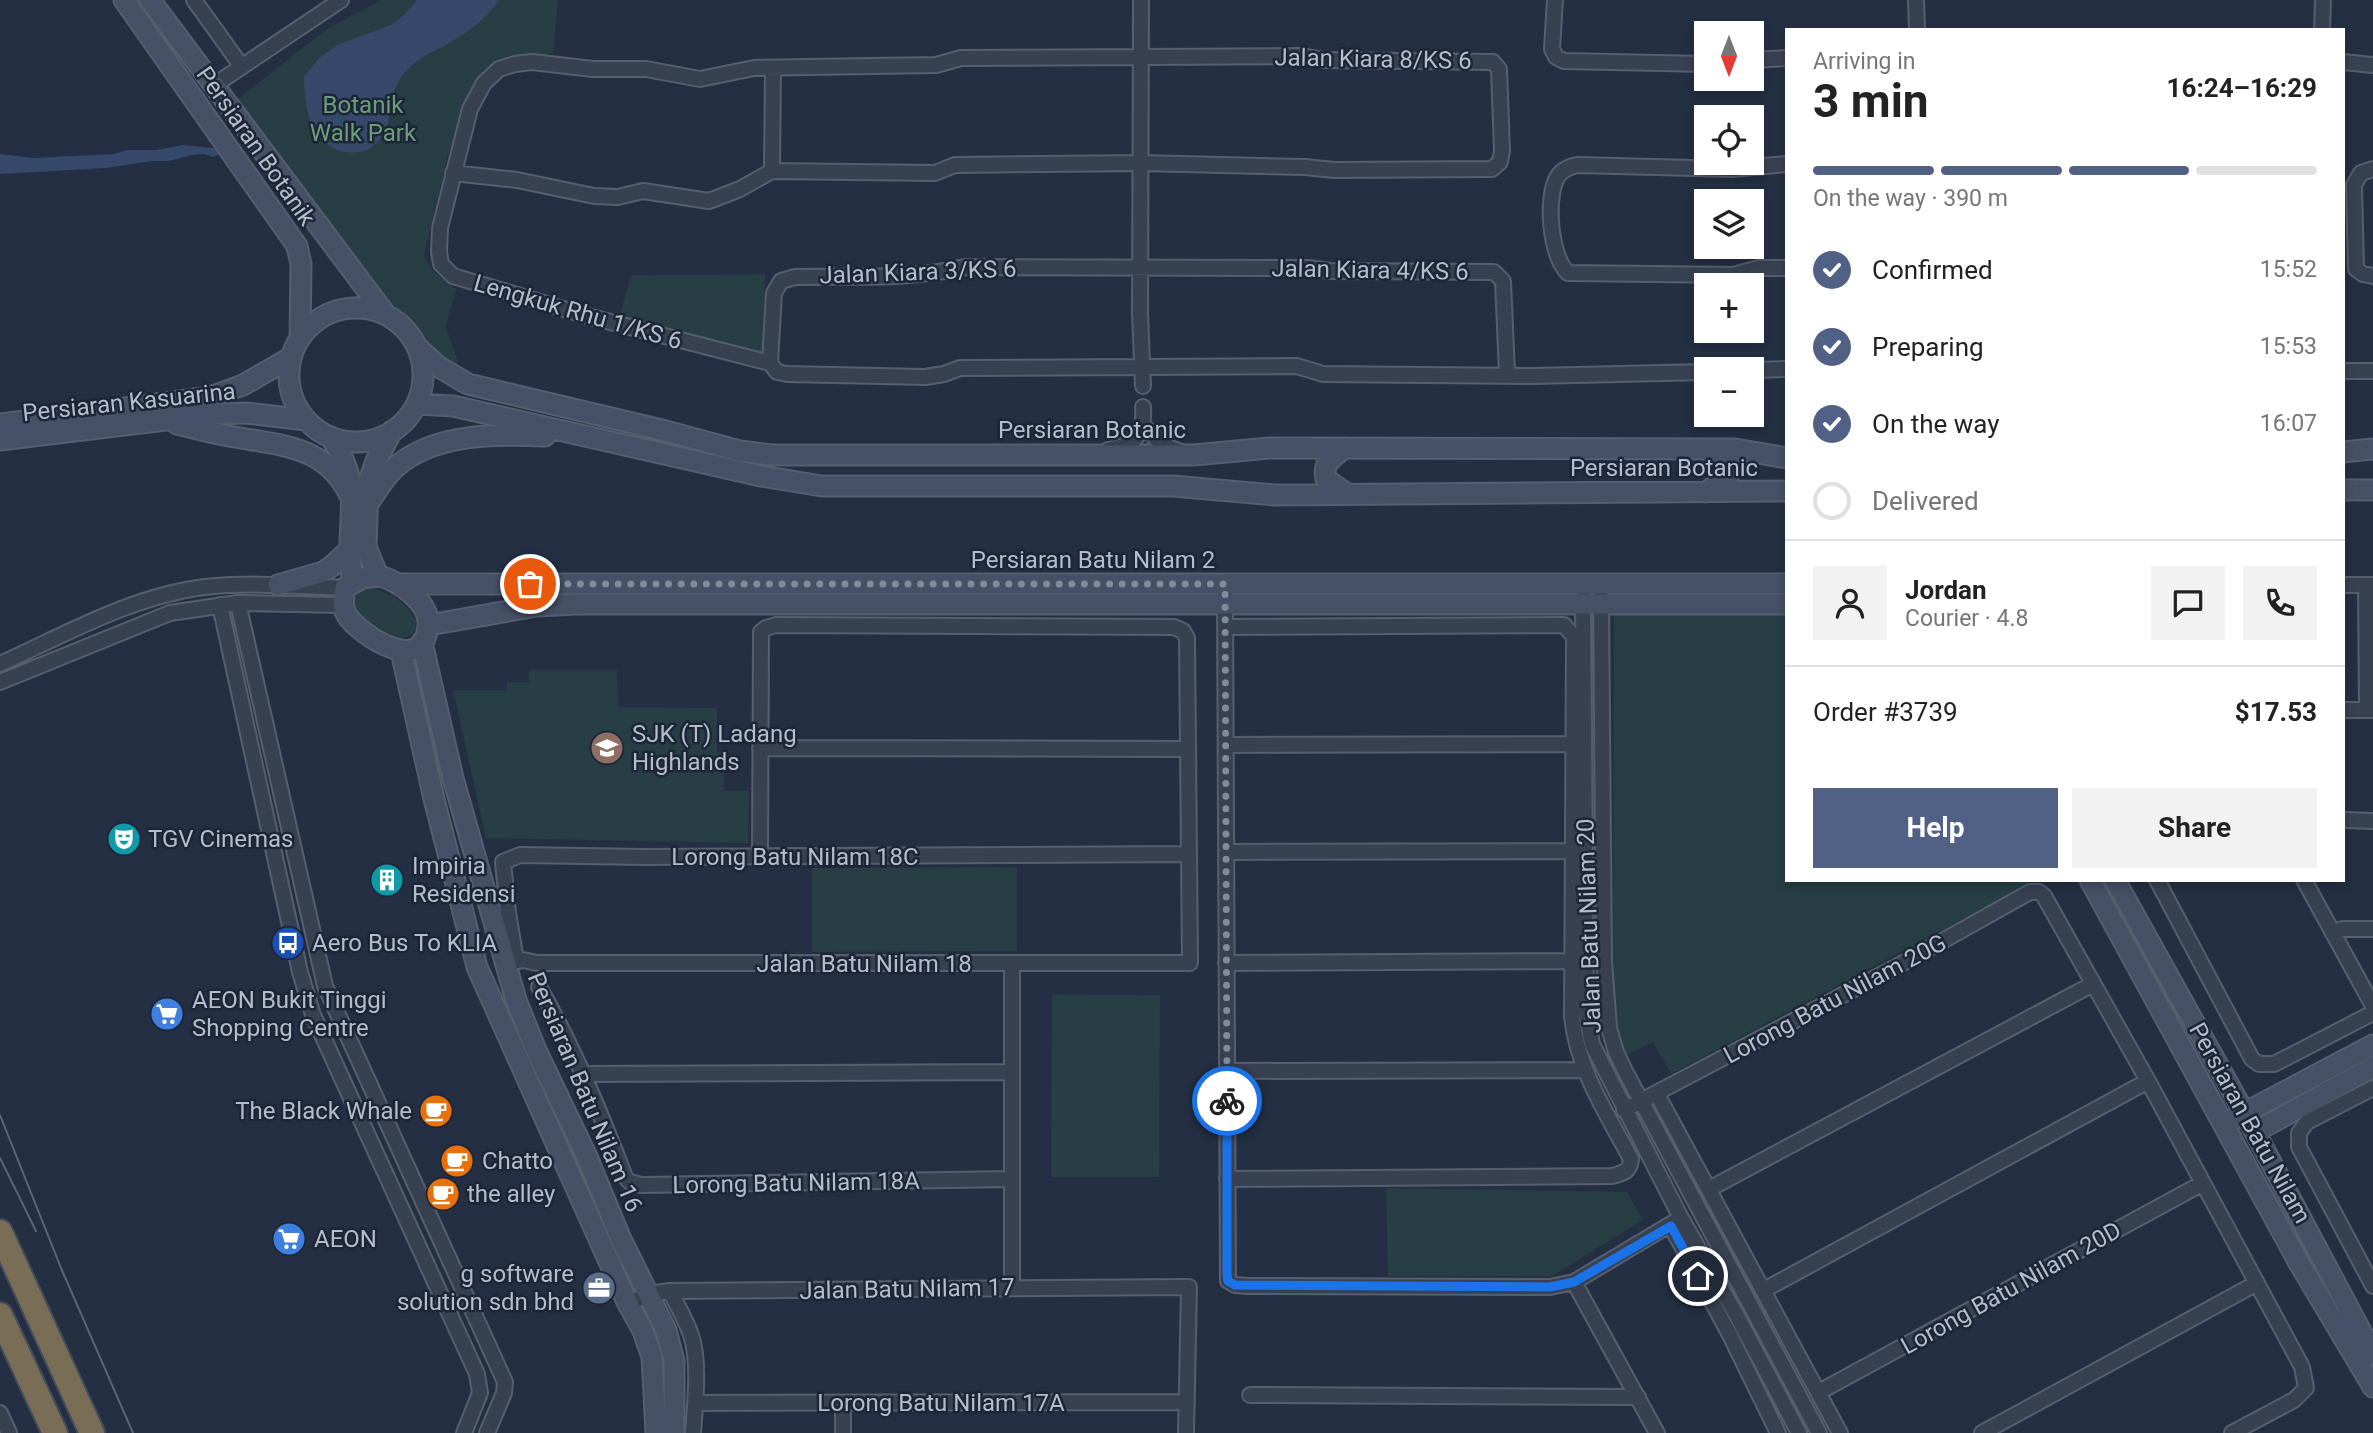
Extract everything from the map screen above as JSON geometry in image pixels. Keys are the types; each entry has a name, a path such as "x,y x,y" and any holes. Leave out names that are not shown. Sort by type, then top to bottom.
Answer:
{"highway":[{"path":"0,1232 92,1433"},
{"path":"0,1315 55,1433"}],"main road":[{"name":"Persiaran Botanik","path":"124,0 297,246 301,264 300,337"},
{"name":"Persiaran Botanik","path":"149,0 385,314"},
{"path":"348,308 367,308 385,314 404,328 418,348 423,366 423,385 417,404 402,424 378,438 346,441 317,430 294,401 288,380 290,358 300,337 313,323 329,313 348,308"},
{"name":"Persiaran Botanic","path":"418,348 439,367 468,384 666,430 740,451 771,455 1194,455 1269,448 1735,449 1785,458"},
{"name":"Persiaran Kasuarina","path":"0,424 210,397 243,385 290,358"},
{"name":"Persiaran Botanic","path":"417,404 453,405 761,476 822,485 1173,485 1274,495 1785,491"},
{"name":"Persiaran Kasuarina","path":"0,440 215,414 247,413 306,419"},
{"path":"164,422 293,446 328,464 361,504"},
{"path":"346,592 362,578 378,576 400,584 416,598 426,616 425,634 413,649 401,651 385,647 356,626 345,614 346,592 350,548 361,504 372,470 392,431"},
{"path":"361,504 402,462 428,447 482,437 518,435 592,438"},
{"path":"331,437 347,467 361,504 366,547 378,576"},
{"path":"1344,449 1327,462 1324,471 1326,479 1347,494"},
{"path":"1704,493 1728,477 1730,469 1729,462 1706,449"},
{"path":"2345,453 2373,449"},
{"path":"2345,490 2373,490"},
{"path":"275,594 323,572 350,548"},
{"name":"Persiaran Batu Nilam 2","path":"400,584 723,594 1225,594 1592,584 1785,584"},
{"name":"Persiaran Batu Nilam 2","path":"425,634 537,606 723,594"},
{"name":"Persiaran Batu Nilam 2","path":"1225,594 1592,605 1785,604"},
{"name":"Persiaran Batu Nilam 16","path":"425,634 453,778 536,1050 587,1157 620,1237 666,1330 673,1352 674,1433"},
{"name":"Persiaran Batu Nilam 16","path":"401,651 434,799 477,967 628,1304 643,1331 652,1357 656,1433"},
{"name":"Persiaran Batu Nilam","path":"2091,882 2299,1263 2373,1387"},
{"name":"Persiaran Batu Nilam","path":"2116,882 2255,1132 2373,1354"},
{"path":"2223,1124 2373,1045"},
{"path":"2255,1132 2373,1067"}],"street":[{"path":"194,0 242,66"},
{"path":"213,86 341,0"},
{"path":"1141,0 1140,314 1143,386"},
{"path":"1916,0 1917,28"},
{"path":"2322,28 2323,0"},
{"path":"1555,2 1552,49 1556,57 1564,61 1694,64"},
{"name":"Jalan Kiara 8/KS 6","path":"773,68 936,65 961,58 1301,56 1324,60 1493,62 1499,69 1502,151 1500,162 1492,169 1334,170 1141,163"},
{"path":"1764,60 1785,58"},
{"name":"Lengkuk Rhu 1/KS 6","path":"773,68 738,70 700,79 646,69 593,69 532,62 499,69 484,83 470,109 440,228 441,264 453,276 587,316 770,363 777,372 787,374 925,377 960,368 1143,366 1297,366 1323,374 1533,376 1694,372"},
{"path":"2345,62 2373,65"},
{"path":"772,171 773,68"},
{"path":"453,173 517,180 594,196 618,197 643,191 709,201 740,189 772,171 935,173 955,165 1141,163"},
{"path":"1785,164 1732,169 1577,165 1559,174 1551,215 1554,247 1560,266 1568,273 1733,275 1759,268 1785,268"},
{"path":"2368,275 2356,269 2354,185 2361,173 2373,169"},
{"name":"Jalan Kiara 3/KS 6","path":"770,363 774,293 780,281 787,278 919,274 965,267 1140,268"},
{"name":"Jalan Kiara 4/KS 6","path":"1140,268 1494,272 1503,281 1507,374"},
{"path":"1764,370 1785,369"},
{"path":"2345,371 2373,371"},
{"path":"1086,455 1116,449 1133,442 1143,425 1143,407"},
{"path":"1143,425 1162,444 1174,451 1194,455"},
{"name":"Jalan Batu Nilam 20","path":"1592,584 1604,961 1609,1028 1616,1052 1819,1433"},
{"path":"2345,585 2370,585 2370,710 2345,710"},
{"path":"0,664 114,612 178,592 227,586 275,594 346,592"},
{"path":"0,682 170,613 238,603 275,594"},
{"path":"247,642 249,623 275,594"},
{"path":"1225,594 1228,1281 1235,1285 1550,1287 1574,1282 1676,1222 1777,1433"},
{"path":"238,603 325,986 502,1372 504,1393 487,1433"},
{"path":"220,605 300,972 313,1015 477,1374 480,1393 464,1433"},
{"name":"Jalan Batu Nilam 20","path":"1592,605 1579,962 1592,1044 1676,1222 1737,1316 1799,1433"},
{"path":"760,857 761,632 776,625 1174,627 1183,631 1187,638 1189,854"},
{"path":"1225,626 1564,625 1574,637 1573,851 1579,962 1572,1017 1575,1043 1584,1070 1631,1159 1627,1172 1601,1176 1227,1179"},
{"path":"1226,745 1573,744"},
{"path":"760,748 1188,749"},
{"path":"256,769 274,765"},
{"path":"2345,820 2373,821"},
{"path":"1226,852 1573,851"},
{"name":"Lorong Batu Nilam 18C","path":"509,966 508,912 503,862 520,855 760,857 1189,854"},
{"name":"Jalan Batu Nilam 18","path":"509,966 537,962 1190,962 1189,854"},
{"path":"2158,882 2252,1059 2259,1064 2274,1064 2373,1013"},
{"path":"2305,882 2373,1006"},
{"name":"Lorong Batu Nilam 20G","path":"1624,1111 1894,968 2030,892 2039,892 2044,896 2093,984"},
{"path":"2332,932 2343,929 2373,929"},
{"path":"1226,963 1604,961"},
{"path":"1012,963 1012,1288"},
{"path":"300,972 320,967"},
{"path":"1709,1189 2093,984 2302,1367 2306,1388 2294,1400 2232,1433"},
{"name":"Lorong Batu Nilam 18A","path":"539,987 584,1074 625,1177 630,1182 641,1185 1011,1179"},
{"path":"1227,1071 1584,1070"},
{"path":"584,1074 1012,1072"},
{"path":"1764,1290 2148,1081"},
{"path":"2373,1088 2307,1122 2299,1133 2299,1147 2373,1286"},
{"path":"1657,1094 1840,1433"},
{"name":"Lorong Batu Nilam 20D","path":"1819,1392 2203,1183"},
{"name":"Jalan Batu Nilam 20","path":"1736,1274 1728,1274 1724,1278 1739,1306 1737,1316"},
{"path":"1574,1282 1657,1433"},
{"path":"1982,1433 2257,1283"},
{"name":"Jalan Batu Nilam 17","path":"628,1304 649,1294 670,1291 1189,1287 1187,1402"},
{"path":"670,1291 691,1335 694,1348 693,1433"},
{"path":"1250,1395 1638,1398"},
{"path":"1186,1433 1187,1402"},
{"name":"Lorong Batu Nilam 17A","path":"695,1403 1187,1402"},
{"path":"842,1403 843,1433"},
{"path":"0,1413 9,1433"}],"green space":[{"name":"Botanik Walk Park","path":"381,0 558,0 553,53 485,69 448,155 424,255 433,271 456,289 446,327 462,374 420,346 234,102 327,29"},
{"path":"765,274 764,351 755,356 619,318 631,275"},
{"path":"370,587 404,604 417,624 413,634 400,640 361,618 353,603 358,591"},
{"path":"1785,614 1785,882 2032,882 1671,1074 1653,1042 1624,1056 1613,997 1614,615"},
{"path":"529,670 617,670 618,707 717,708 717,752 724,753 724,791 749,791 748,843 486,838 453,690 507,690 507,682 529,682"},
{"path":"1017,867 1017,951 812,952 812,868"},
{"path":"1052,994 1160,995 1159,1177 1051,1177"},
{"path":"1386,1188 1627,1192 1643,1220 1552,1276 1388,1276"}],"water":[{"path":"417,0 499,0 471,29 423,57 407,70 394,93 386,129 376,144 369,149 353,153 328,145 311,123 306,105 304,77 319,58 337,45 391,25"},
{"path":"183,145 214,148 219,155 191,155 169,161 106,168 0,174 0,154 34,158 114,154 127,150 156,150"}],"tram line":[{"path":"0,1115 61,1268 133,1433"},
{"path":"0,1158 36,1231"}],"way so far":[{"path":"530,584 1225,584 1227,1101"}],"place":[{"name":"SJK (T) Ladang Highlands","path":"607,748"},
{"name":"TGV Cinemas","path":"124,839"},
{"name":"Impiria Residensi","path":"387,880"},
{"name":"Aero Bus To KLIA","path":"288,943"},
{"name":"AEON Bukit Tinggi Shopping Centre","path":"167,1014"},
{"name":"The Black Whale","path":"436,1111"},
{"name":"Chatto","path":"457,1161"},
{"name":"the alley","path":"443,1194"},
{"name":"AEON","path":"289,1239"},
{"name":"g software solution sdn bhd","path":"599,1288"}],"route":[{"path":"1227,1101 1227,1274 1228,1281 1235,1285 1550,1287 1574,1282 1671,1226 1698,1276"}]}
